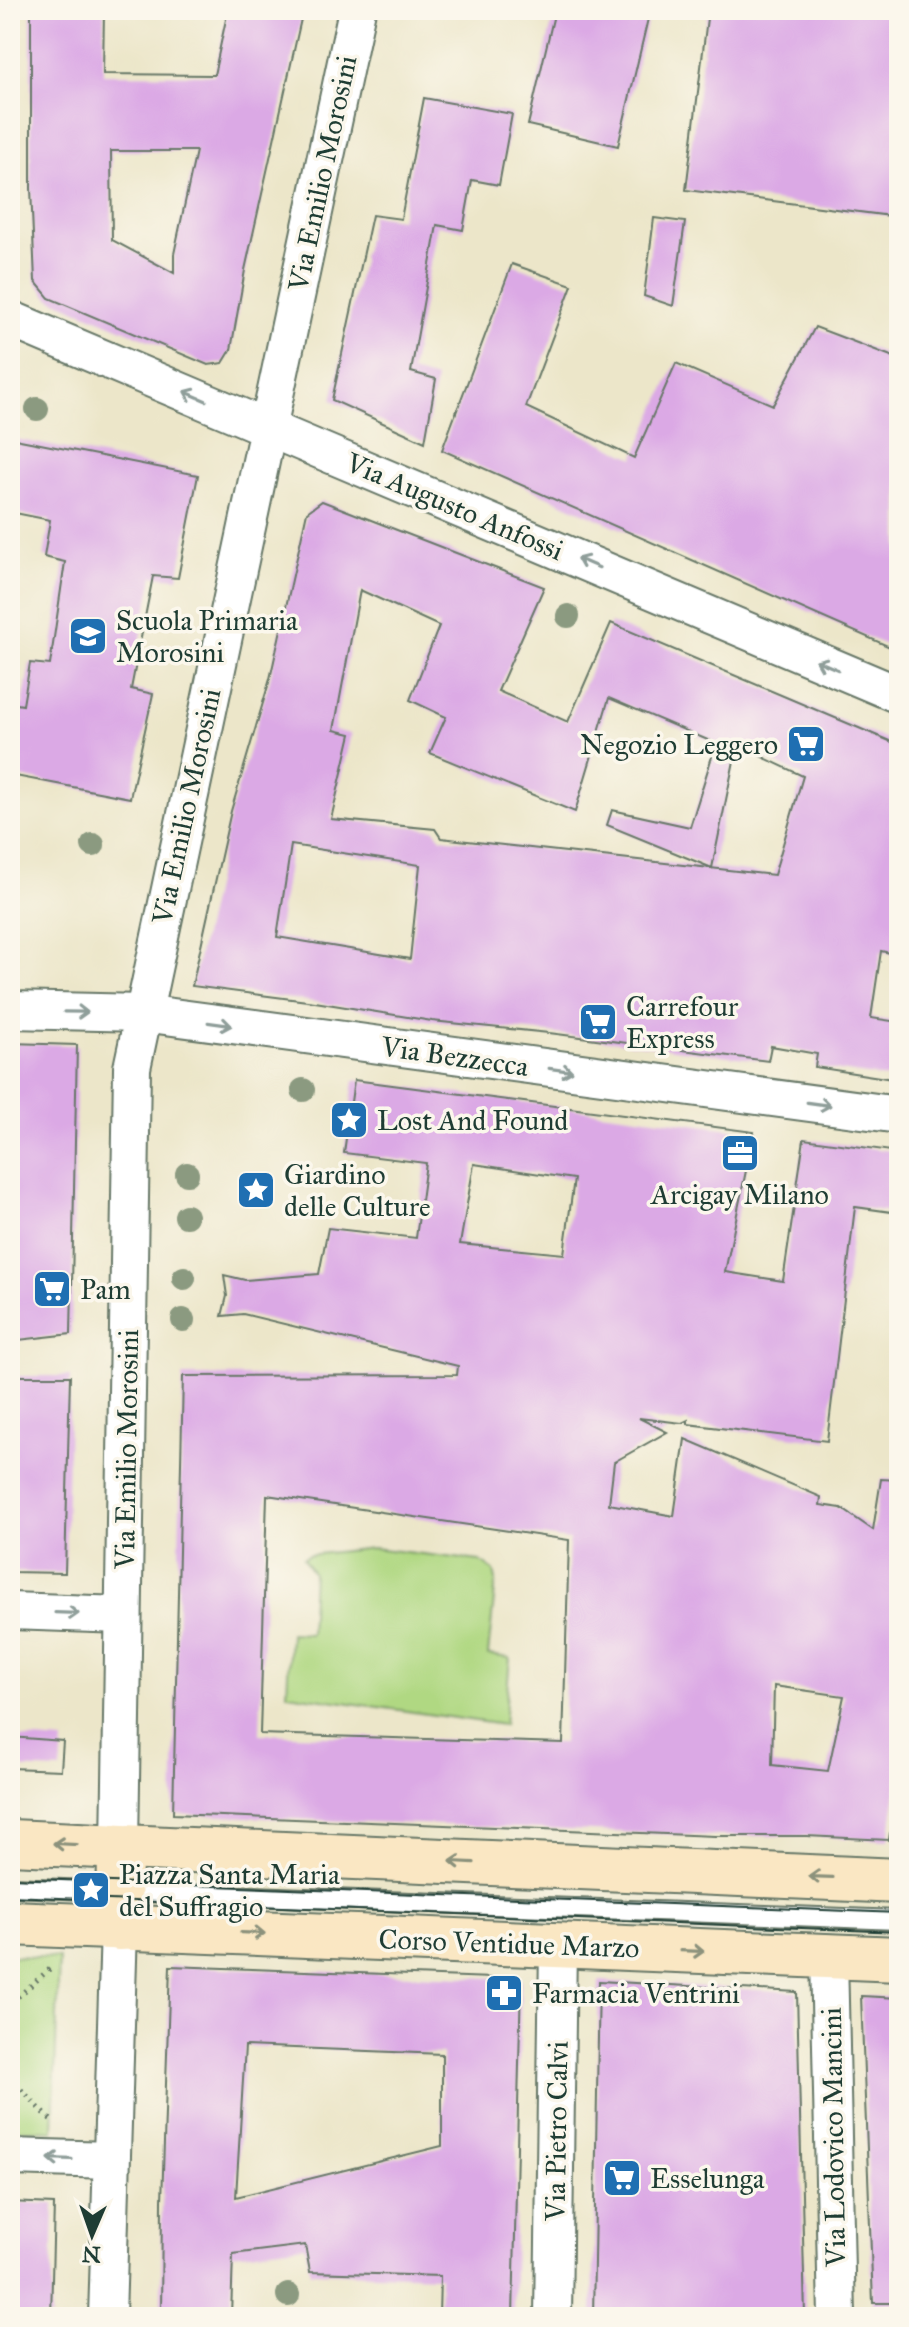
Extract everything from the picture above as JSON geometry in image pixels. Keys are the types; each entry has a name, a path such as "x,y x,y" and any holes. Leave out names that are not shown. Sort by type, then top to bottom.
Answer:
{"main road":[{"path":"10,1842 899,1881"},
{"path":"10,1923 119,1910 120,1847"},
{"name":"Corso Ventidue Marzo","path":"119,1910 558,1945 899,1959"}],"street":[{"name":"Via Emilio Morosini","path":"123,1615 132,1068 357,10"},
{"name":"Via Augusto Anfossi","path":"10,319 899,695"},
{"name":"Via Bezzecca","path":"10,1010 143,1013 899,1115"},
{"path":"10,1611 123,1615 120,1847"},
{"path":"107,2317 119,1910"},
{"name":"Via Pietro Calvi","path":"553,2317 558,1945"},
{"name":"Via Lodovico Mancini","path":"829,1956 837,2317"},
{"path":"10,2157 111,2160"}],"lane":[{"path":"10,1887 119,1910 899,1920"}],"path":[{"path":"10,2059 11,2002 55,1964"},
{"path":"10,2078 53,2122"}],"green space":[{"path":"373,1548 480,1561 494,1571 496,1580 488,1655 510,1658 504,1725 287,1694 290,1633 310,1634 313,1573 303,1558"},
{"path":"10,1956 59,1958 53,2131 10,2129"}],"building":[{"path":"31,10 104,10 103,74 214,75 228,10 303,10 245,270 231,350 223,363 208,365 49,298 35,281 31,188","holes":["111,151 196,151 174,254 174,273 112,240"]},
{"path":"555,10 650,10 618,146 528,125"},
{"path":"708,10 898,10 899,217 686,190"},
{"path":"424,98 512,114 499,185 472,180 463,230 437,225 411,372 436,379 425,442 332,400 372,215 401,219"},
{"path":"654,218 685,222 673,306 644,296"},
{"path":"512,264 572,285 526,407 634,458 676,363 773,405 815,327 899,359 899,651 442,450"},
{"path":"10,438 198,475 178,578 153,576 131,689 153,694 130,798 10,775 10,703 23,705 30,663 50,665 65,562 44,557 50,520 10,512"},
{"path":"322,501 544,587 498,691 568,722 611,623 899,745 899,955 881,951 871,1018 899,1022 899,1080 815,1067 817,1054 771,1046 768,1061 432,1021 192,986 231,811 270,679 307,512","holes":["360,590 439,626 410,700 446,717 430,753 575,812 609,698 736,752 737,745 803,776 774,875 441,838 435,829 331,819 351,734 334,730","291,845 420,865 410,959 277,937"]},
{"path":"714,750 735,756 712,868 607,825 612,810 690,827"},
{"path":"10,1043 77,1045 71,1334 10,1341"},
{"path":"354,1080 754,1132 725,1272 783,1281 804,1139 899,1152 899,1213 855,1207 827,1441 688,1424 688,1420 682,1423 639,1418 667,1432 614,1462 609,1504 674,1516 685,1439 821,1497 820,1505 841,1508 873,1530 881,1479 899,1480 899,1771 889,1840 173,1814 183,1376 457,1375 458,1366 243,1314 222,1316 227,1296 224,1275 245,1280 319,1274 328,1228 416,1238 426,1163 344,1153","holes":["474,1164 574,1179 564,1254 460,1244","267,1495 569,1540 563,1743 260,1734","774,1686 844,1696 828,1771 772,1765"]},
{"path":"10,1376 70,1376 65,1573 10,1572"},
{"path":"10,1737 63,1741 61,1770 10,1768"},
{"path":"170,1966 521,1979 513,2317 439,2317 440,2276 310,2272 305,2245 233,2254 231,2317 161,2317","holes":["245,2046 442,2054 442,2146 236,2197"]},
{"path":"599,1981 797,1992 805,2317 593,2317"},
{"path":"861,1996 899,1998 899,2303 873,2303"},
{"path":"10,2202 54,2204 51,2317 10,2317"}],"tram line":[{"path":"10,1878 899,1913"},
{"path":"10,1896 899,1932"}],"place":[{"name":"Scuola Primaria Morosini","path":"88,636"},
{"name":"Negozio Leggero","path":"806,744"},
{"name":"Carrefour Express","path":"598,1022"},
{"name":"Lost And Found","path":"349,1120"},
{"name":"Arcigay Milano","path":"740,1153"},
{"name":"Giardino delle Culture","path":"256,1190"},
{"name":"Pam","path":"52,1289"},
{"name":"Piazza Santa Maria del Suffragio","path":"91,1890"},
{"name":"Farmacia Ventrini","path":"504,1993"},
{"name":"Esselunga","path":"622,2178"}]}
